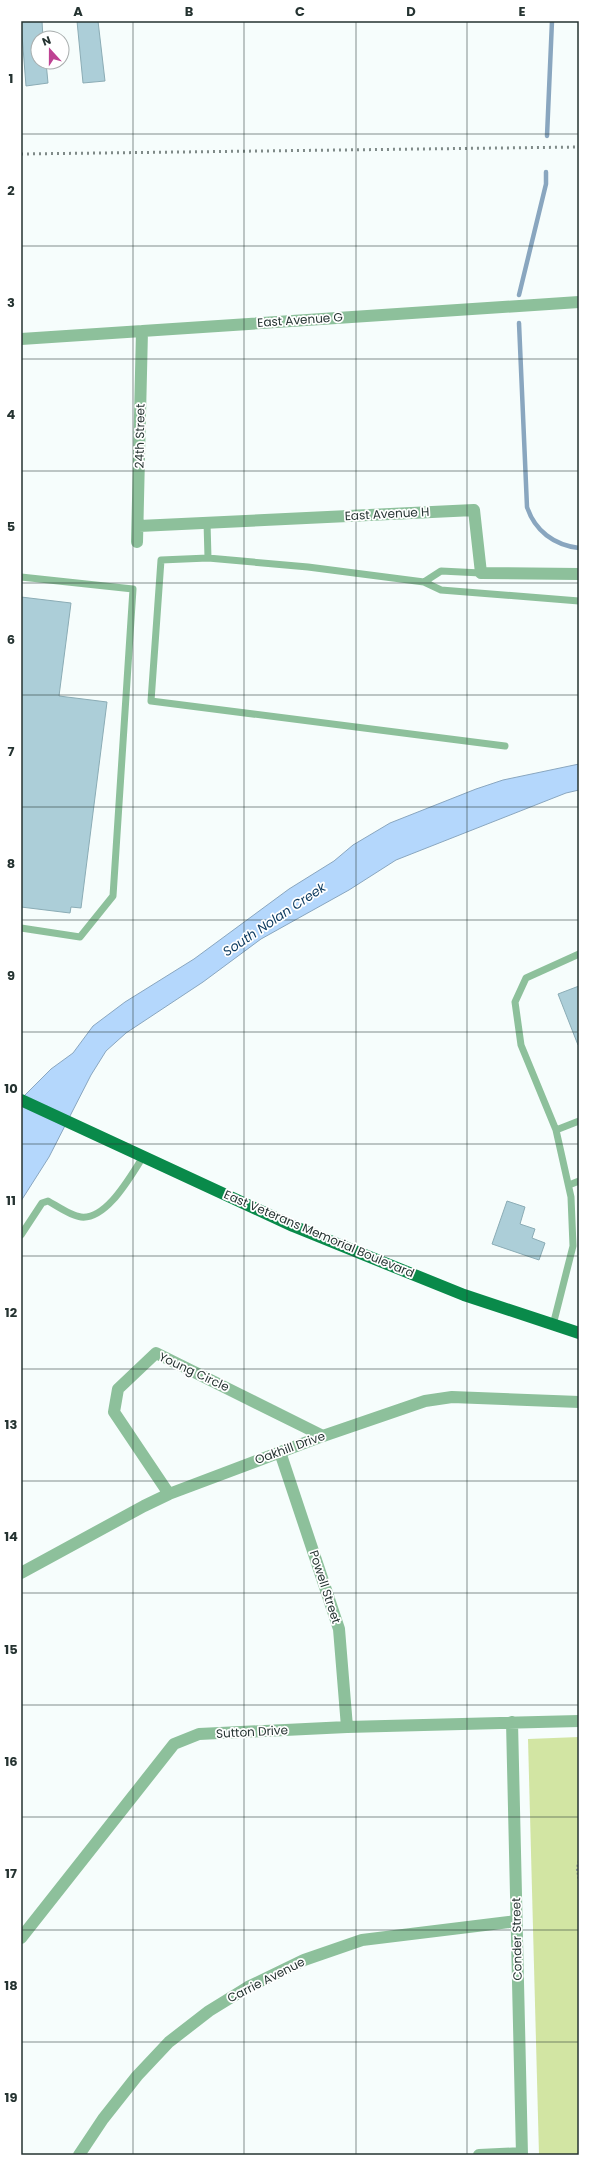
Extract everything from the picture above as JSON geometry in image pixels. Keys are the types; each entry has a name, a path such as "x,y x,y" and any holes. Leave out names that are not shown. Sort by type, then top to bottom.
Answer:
{"main road":[{"name":"East Veterans Memorial Boulevard","path":"21,1100 106,1141 293,1226 464,1295 579,1333"}],"street":[{"name":"East Avenue G","path":"21,339 579,302"},
{"name":"24th Street","path":"138,542 142,331"},
{"name":"East Avenue H","path":"138,526 474,510 481,573"},
{"path":"481,573 579,574"},
{"name":"Young Circle","path":"169,1494 114,1412 118,1389 156,1353 323,1436"},
{"name":"Oakhill Drive","path":"21,1573 169,1494 323,1436 425,1400 452,1397 579,1402"},
{"name":"Powell Street","path":"280,1452 339,1629 347,1727"},
{"name":"Sutton Drive","path":"21,1938 174,1744 200,1734 347,1727 579,1721"},
{"name":"Conder Street","path":"512,1722 522,2154"},
{"name":"Carrie Avenue","path":"79,2155 103,2119 137,2076 169,2042 209,2011 248,1987 304,1960 362,1940 517,1921"},
{"path":"479,2155 522,2154"}],"lane":[{"path":"207,522 208,558"},
{"path":"505,746 151,701 161,560 208,558 308,567 424,582 441,590 579,601"},
{"path":"424,582 441,571 481,573"},
{"path":"21,577 133,589 113,896 80,937 21,928"},
{"path":"553,1325 574,1246 572,1197 556,1130 521,1045 515,1002 526,978 579,954"},
{"path":"556,1130 579,1121"},
{"path":"21,1235 42,1203 48,1201 80,1218 88,1217 106,1207 118,1197 143,1157"},
{"path":"569,1185 579,1181"}],"path":[{"path":"579,1861 577,1868 579,1882"}],"green space":[{"path":"579,1737 579,2155 539,2155 528,1739"}],"water":[{"name":"South Nolan Creek","path":"579,764 579,790 566,793 396,860 349,890 261,939 203,982 126,1033 106,1051 91,1075 49,1157 21,1201 21,1099 51,1069 73,1053 93,1026 125,1002 194,959 289,889 334,861 353,845 390,823 503,780"}],"building":[{"path":"42,21 43,30 30,30 30,70 47,70 48,83 26,86 21,22"},
{"path":"77,21 98,21 105,81 83,83"},
{"path":"21,597 71,603 59,696 107,702 81,908 71,907 70,913 21,907"},
{"path":"579,986 579,1045 578,1045 558,994"},
{"path":"507,1201 525,1207 520,1224 535,1229 532,1238 545,1243 539,1260 492,1244"}],"waterway":[{"path":"547,136 552,21"},
{"path":"519,295 546,184 546,172"},
{"path":"519,323 527,507 540,530 561,544 579,548"}],"railway":[{"path":"21,154 579,147"}]}
